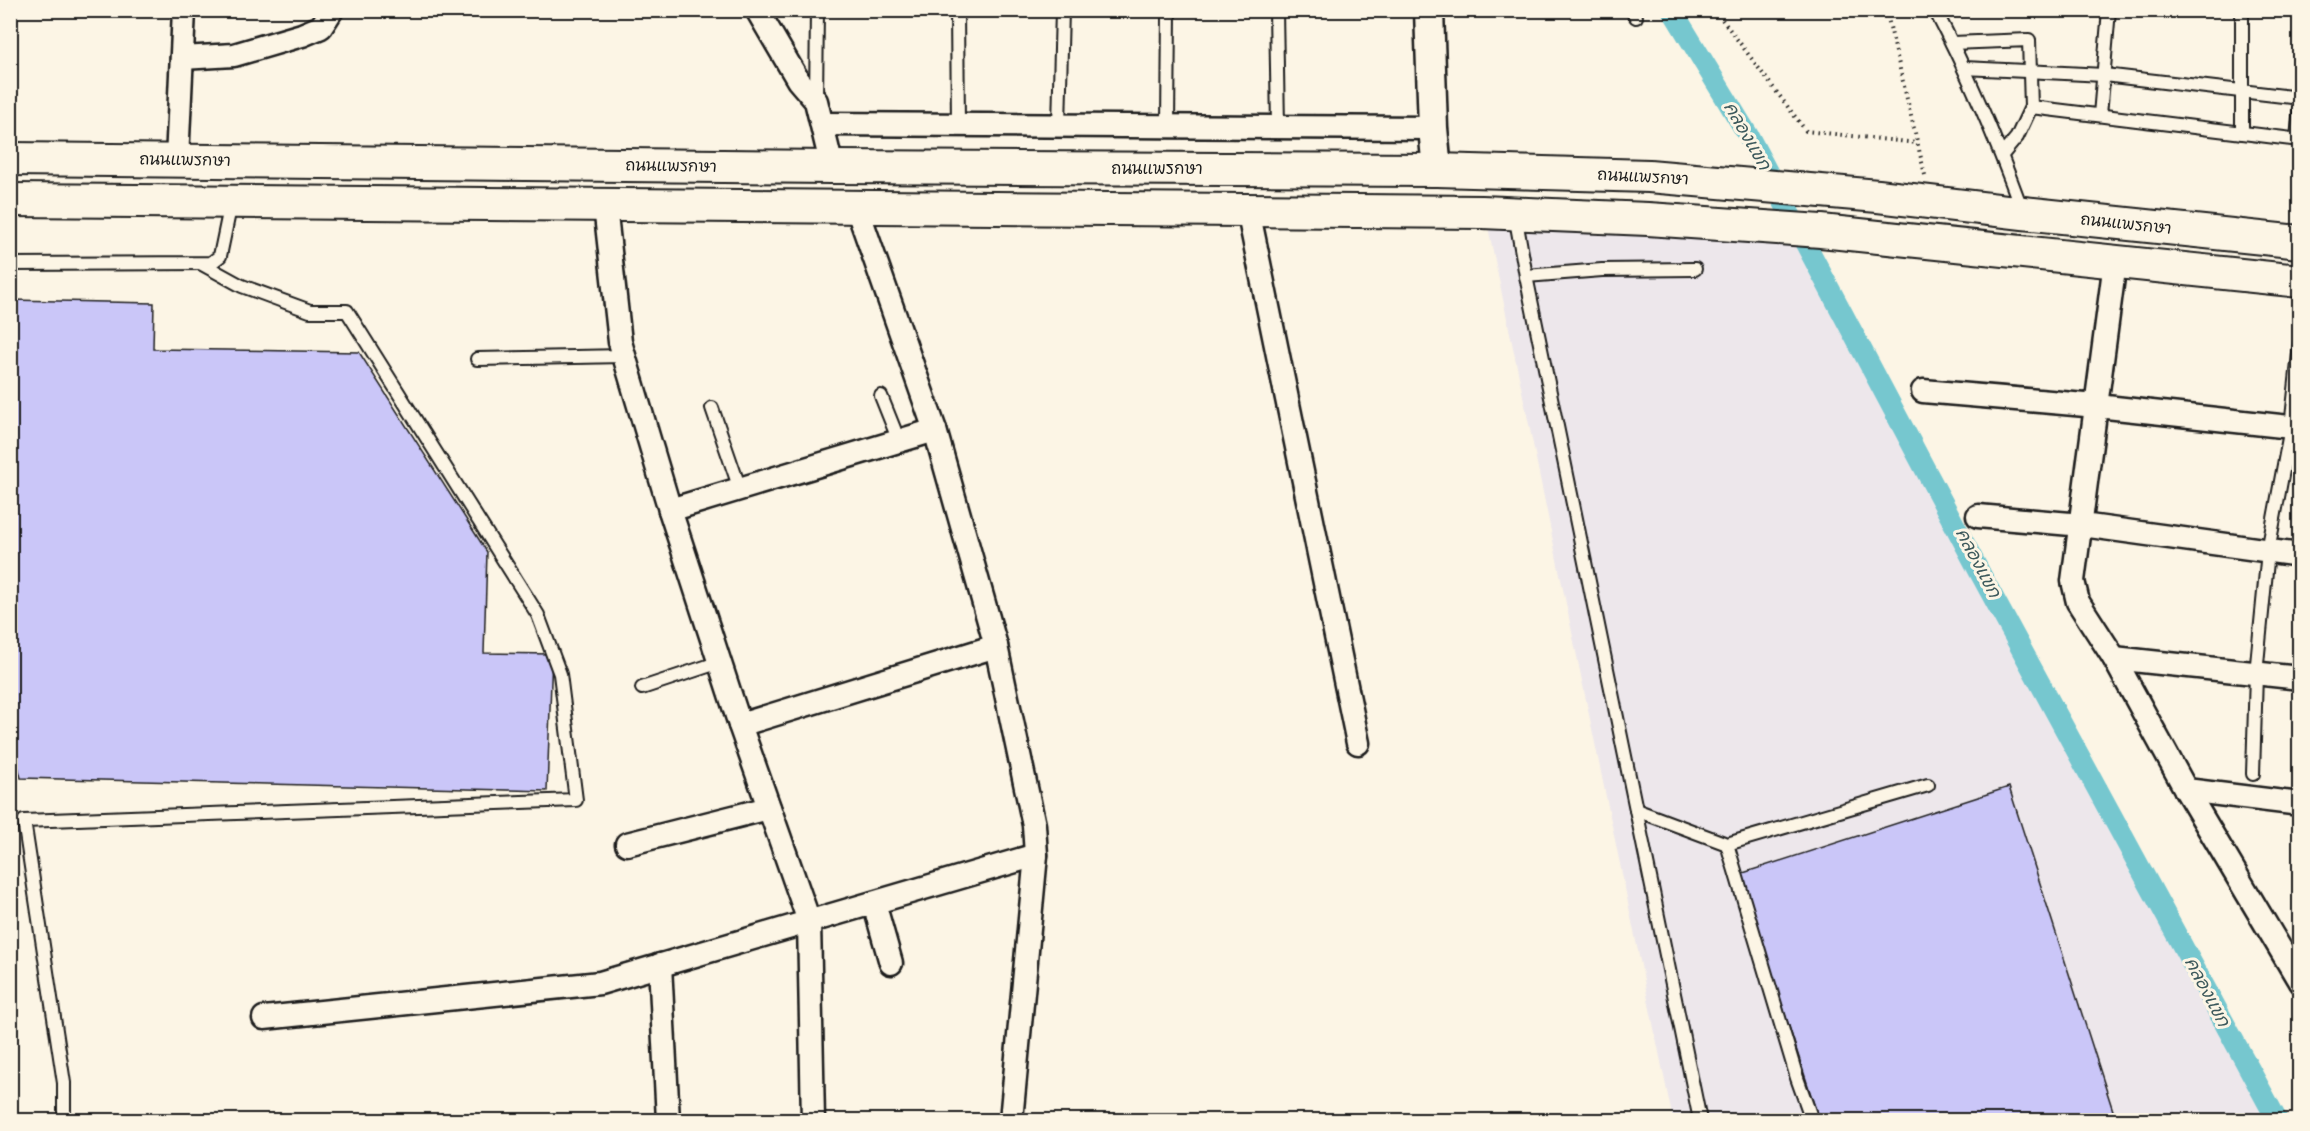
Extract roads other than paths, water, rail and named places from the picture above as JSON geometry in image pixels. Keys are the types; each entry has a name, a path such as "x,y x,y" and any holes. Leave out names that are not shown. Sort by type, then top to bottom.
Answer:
{"main road":[{"name":"ถนนแพรกษา","path":"11,159 1437,170 1649,176 1730,181 2300,242"},
{"path":"230,161 231,202"},
{"path":"10,200 1515,213 1821,231 2300,281"}],"street":[{"path":"177,160 184,10"},
{"path":"182,58 234,55 302,35 321,27 332,10"},
{"path":"757,10 798,80 816,101 832,167"},
{"path":"1429,10 1433,128 1437,170"},
{"path":"822,124 1433,128"},
{"path":"10,154 11,159"},
{"path":"605,206 620,342 624,357 670,510 740,725 809,921 813,1120"},
{"path":"857,208 935,430 996,646 1034,825 1036,855 1011,1120"},
{"path":"1248,210 1358,743"},
{"path":"2115,262 2073,581 2074,591 2078,602 2114,658 2186,790 2300,982"},
{"path":"1923,391 2097,406 2295,428"},
{"path":"670,510 935,430"},
{"path":"1978,516 2082,525 2300,555"},
{"path":"740,725 996,646"},
{"path":"2114,658 2300,678"},
{"path":"2186,790 2300,804"},
{"path":"627,844 769,808"},
{"path":"264,1018 600,983 1036,855"},
{"path":"874,903 891,963"},
{"path":"660,965 668,1120"}],"lane":[{"path":"816,101 817,10"},
{"path":"957,10 958,125"},
{"path":"1059,125 1062,10"},
{"path":"1168,126 1169,10"},
{"path":"1276,10 1278,127"},
{"path":"1935,10 1964,68 2002,155 2023,213"},
{"path":"2100,115 2109,10"},
{"path":"2242,10 2242,133"},
{"path":"1952,43 2027,39 2030,43 2031,107 2017,137 2002,155"},
{"path":"1964,68 2104,75 2300,98"},
{"path":"2031,107 2298,140 2300,106"},
{"path":"10,264 211,263 220,256 231,202"},
{"path":"1515,213 1526,276 1700,1120"},
{"path":"64,1120 64,1083 24,821 576,800 560,674 538,615 347,311 310,311 242,286 202,264"},
{"path":"1526,276 1602,270 1695,269"},
{"path":"2253,774 2256,674 2268,552 2295,428 2300,344"},
{"path":"477,358 624,357"},
{"path":"881,396 899,441"},
{"path":"712,408 740,489"},
{"path":"642,688 720,663"},
{"path":"1636,810 1727,844 1928,785"},
{"path":"1727,844 1797,1078 1812,1120"}],"waterway":[{"name":"คลองแขก","path":"1672,10 1748,135 1979,571 2277,1120"}]}
